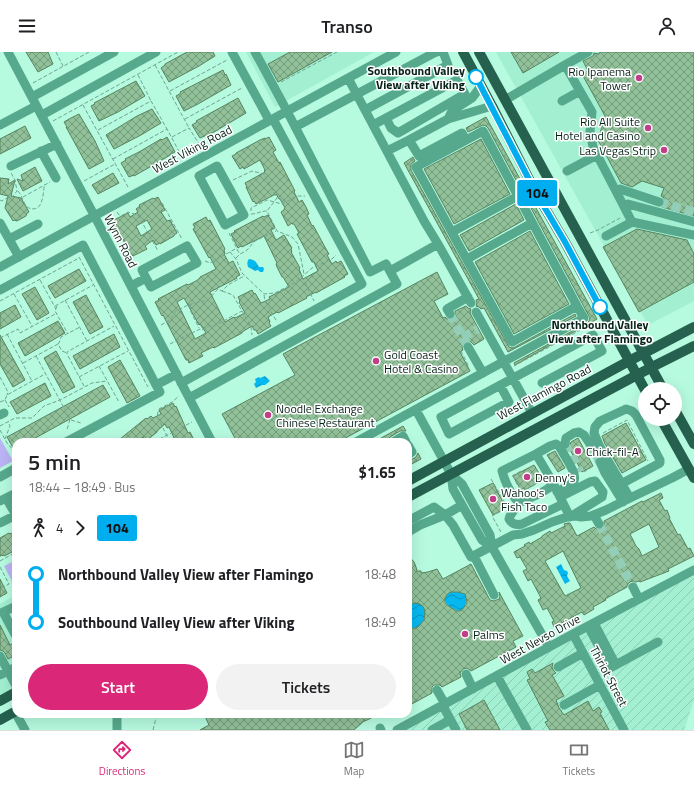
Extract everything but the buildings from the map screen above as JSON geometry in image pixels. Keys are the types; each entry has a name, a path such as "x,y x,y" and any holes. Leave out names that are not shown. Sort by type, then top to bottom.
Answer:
{"main road":[{"path":"463,52 536,193 565,242 640,382"},
{"path":"479,52 660,382"},
{"path":"492,106 505,100"},
{"name":"West Flamingo Road","path":"412,479 694,327"},
{"path":"412,495 694,346"},
{"path":"682,423 694,444"},
{"path":"665,426 694,478"},
{"path":"0,701 12,694"},
{"path":"0,720 12,714"}],"street":[{"name":"Wynn Road","path":"8,52 210,438"},
{"path":"32,97 114,52"},
{"path":"42,115 156,52"},
{"path":"189,398 397,284 386,264 370,272 255,52"},
{"name":"West Viking Road","path":"0,267 396,52"},
{"path":"295,127 437,52"},
{"path":"386,118 391,128 398,133 465,94 448,65 443,52"},
{"path":"505,100 588,52"},
{"path":"181,383 362,284 271,120 230,56"},
{"path":"365,110 448,65"},
{"path":"565,65 592,112 590,130 593,147 628,212 691,235 692,222 628,212"},
{"path":"348,78 424,221 470,300 447,309 450,314"},
{"path":"373,125 457,80"},
{"path":"448,119 452,111 472,98 481,86"},
{"path":"562,101 580,91"},
{"path":"0,125 36,106"},
{"path":"387,151 448,119 492,106"},
{"path":"364,438 584,318 483,131 416,167 512,342 577,306"},
{"path":"409,140 419,156 462,133 466,140"},
{"path":"11,166 57,144"},
{"path":"41,151 56,178"},
{"path":"567,171 597,155"},
{"path":"202,157 209,171"},
{"path":"217,166 227,184 244,215 225,225 199,176 217,166"},
{"path":"616,191 620,189 660,202"},
{"path":"606,236 628,212 635,193"},
{"path":"452,232 518,196"},
{"path":"0,223 19,257"},
{"path":"467,259 532,223"},
{"path":"9,239 38,224"},
{"path":"390,271 438,244"},
{"path":"0,290 83,245 119,323 152,386 160,392 74,438"},
{"path":"186,246 188,246 197,263 151,288 142,270 186,246"},
{"path":"131,286 146,278"},
{"path":"476,312 481,328 503,362 532,414"},
{"path":"500,386 509,402 450,434 441,417 593,335 602,352 542,383"},
{"path":"464,349 483,373"},
{"path":"152,386 177,374"},
{"path":"589,444 595,427 600,422 626,409 632,410 660,460 660,463 621,484"},
{"path":"416,410 451,474 462,484 490,535 492,547 549,648"},
{"path":"565,444 566,438 579,432 584,435 584,442 600,447 621,484 626,500"},
{"path":"520,503 515,498 505,481 502,471 556,444 559,446 574,473 575,479 560,498"},
{"path":"536,454 553,479 560,498 570,517"},
{"path":"598,463 626,500"},
{"path":"412,519 434,507 445,515 453,524 471,558 513,534 522,534 552,522 570,517 594,515 688,469"},
{"path":"0,477 12,470"},
{"path":"582,472 582,486"},
{"path":"451,474 453,489 482,540 492,547"},
{"path":"553,479 549,488 520,503 509,519 513,524 522,524 560,498 590,482 595,481 603,492 602,497 570,517"},
{"path":"12,495 3,500 12,510"},
{"path":"412,530 445,515 462,505"},
{"path":"594,515 599,524"},
{"path":"0,523 12,517"},
{"path":"474,556 494,594"},
{"name":"West Nevso Drive","path":"397,730 591,624 694,570"},
{"path":"633,587 639,599"},
{"path":"12,608 3,612 12,629"},
{"path":"591,624 613,666 658,642"},
{"name":"Thiriot Street","path":"573,634 624,730"},
{"path":"558,667 583,653"},
{"path":"4,658 8,671"},
{"path":"466,674 474,689"},
{"path":"497,676 527,730"},
{"path":"564,705 600,685"},
{"path":"437,690 456,730"},
{"path":"18,718 25,730"},
{"path":"117,718 118,730"},
{"path":"432,730 450,720"}],"path":[{"path":"56,52 63,66"},
{"path":"32,83 89,52"},
{"path":"52,121 178,52"},
{"path":"277,85 336,52"},
{"path":"169,91 230,56"},
{"path":"155,65 201,147"},
{"path":"137,74 182,157"},
{"path":"185,119 242,87"},
{"path":"97,130 151,101"},
{"path":"83,104 128,186"},
{"path":"172,138 189,128"},
{"path":"113,159 167,129"},
{"path":"84,181 115,164"},
{"path":"11,166 11,173 16,180 17,191 30,209 34,209 41,204 44,185"},
{"path":"227,184 252,171 264,174 277,198 274,202 267,211 263,211 259,214 251,214 251,208 266,200 274,202 282,204 297,196 314,196"},
{"path":"22,197 56,178"},
{"path":"0,200 2,201 12,197 17,191"},
{"path":"162,203 186,246"},
{"path":"267,211 277,231"},
{"path":"117,212 121,216 128,212 137,216 138,215 162,259"},
{"path":"590,233 598,230 628,212"},
{"path":"225,225 240,254"},
{"path":"236,259 256,241 277,231 292,236 298,244 304,274"},
{"path":"197,263 205,261 210,263 237,248"},
{"path":"75,249 94,285 119,323 128,350 152,386"},
{"path":"264,294 275,293 296,282 312,268 332,259 334,256 344,251"},
{"path":"230,252 236,259 242,273 264,294 265,301 280,329"},
{"path":"0,301 80,258"},
{"path":"222,291 228,285 244,275"},
{"path":"301,277 318,308"},
{"path":"40,279 68,334"},
{"path":"55,306 94,285"},
{"path":"160,325 170,320 176,311 208,300 218,290 233,295 251,327 253,343"},
{"path":"14,294 32,326"},
{"path":"65,300 87,341"},
{"path":"56,309 57,305"},
{"path":"190,305 191,312 200,329"},
{"path":"170,345 200,329 202,330 211,325 214,326 242,311"},
{"path":"0,338 18,329 20,333 57,313"},
{"path":"593,324 600,320"},
{"path":"67,353 119,323"},
{"path":"23,363 60,343 61,337 80,327"},
{"path":"513,367 586,327"},
{"path":"7,334 32,381"},
{"path":"58,344 62,351 67,353 84,387"},
{"path":"464,349 468,368"},
{"path":"79,377 128,350"},
{"path":"36,356 70,419 81,423"},
{"path":"99,366 119,402"},
{"path":"7,395 45,374"},
{"path":"0,377 8,392 5,400 0,402"},
{"path":"0,426 15,418 32,418 44,406 60,400 92,382 107,381"},
{"path":"168,436 157,416 159,409 172,402 179,396"},
{"path":"67,430 70,419"},
{"path":"582,472 594,466 589,444 627,420 649,463"},
{"path":"5,440 10,426 8,422"},
{"path":"163,438 193,422"},
{"path":"0,430 12,449"},
{"path":"523,470 512,476 522,492 553,479"},
{"path":"491,479 508,508 492,516 501,533"},
{"path":"0,561 12,554"},
{"path":"0,567 9,584 1,588"},
{"path":"0,575 4,574"},
{"path":"153,730 156,718"}],"shaded area":[{"path":"246,52 374,52 275,107"},
{"path":"496,52 694,52 694,301 648,325"},
{"path":"0,438 12,462 0,468"},
{"path":"12,562 12,581 4,566"},
{"path":"694,570 694,700 684,730 397,730"},
{"path":"12,597 12,694 0,701 0,604"}],"water":[{"path":"249,259 254,261 259,267 263,267 263,272 258,270 255,271 248,267 247,263"},
{"path":"265,376 270,381 265,385 256,388 254,384 256,382 255,379"},
{"path":"561,564 564,570 567,571 567,576 570,581 565,584 556,567"},
{"path":"450,592 465,594 466,604 461,610 456,610 449,606 445,601 445,598"},
{"path":"412,604 419,604 423,607 425,612 423,622 414,628 412,628"}],"tunnel":[{"path":"659,202 694,212"},
{"path":"450,314 468,347"},
{"path":"463,337 478,329"},
{"path":"565,444 580,472"},
{"path":"590,444 600,462"},
{"path":"599,524 633,587"}],"bus line":[{"name":"104","path":"476,77 536,193 565,242 600,307"}],"place":[{"name":"Southbound Valley View after Viking","path":"476,77"},
{"name":"Rio Ipanema Tower","path":"639,78"},
{"name":"Rio All Suite Hotel and Casino","path":"648,128"},
{"name":"Las Vegas Strip","path":"664,150"},
{"name":"Northbound Valley View after Flamingo","path":"600,307"},
{"name":"Gold Coast Hotel & Casino","path":"376,361"},
{"name":"Noodle Exchange Chinese Restaurant","path":"268,415"},
{"name":"Chick-fil-A","path":"578,451"},
{"name":"Denny's","path":"527,477"},
{"name":"Wahoo's Fish Taco","path":"493,499"},
{"name":"Palms","path":"465,634"}]}
